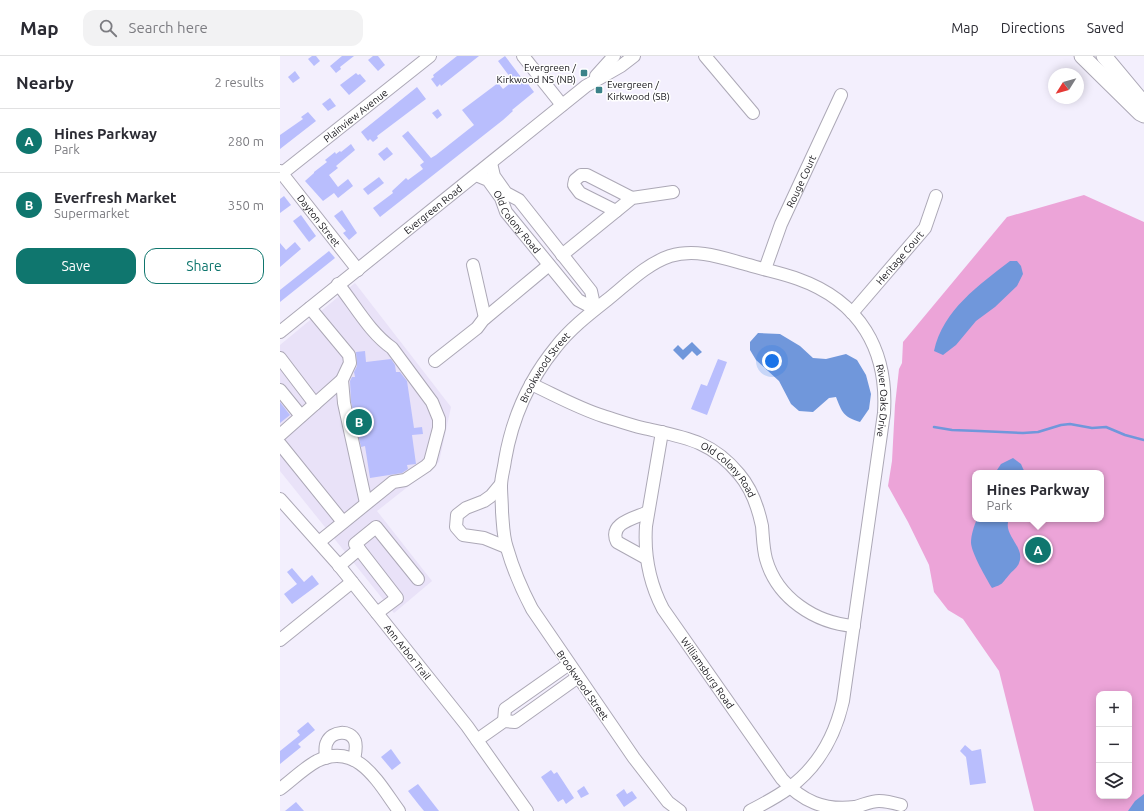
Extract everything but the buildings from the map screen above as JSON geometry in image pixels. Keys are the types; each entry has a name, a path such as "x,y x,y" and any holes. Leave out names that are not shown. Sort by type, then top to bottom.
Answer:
{"main road":[{"path":"1082,56 1140,113 1144,115"},
{"path":"1104,56 1144,104"}],"street":[{"name":"Plainview Avenue","path":"281,173 430,56"},
{"path":"523,56 562,105"},
{"name":"Evergreen Road","path":"280,332 586,86 614,56"},
{"name":"Evergreen Road","path":"586,86 621,66 634,56"},
{"path":"705,56 753,113"},
{"name":"Rouge Court","path":"765,269 781,224 840,95"},
{"name":"Old Colony Road","path":"491,163 494,176 506,193 518,200 591,291 596,309"},
{"name":"Dayton Street","path":"281,173 358,270"},
{"name":"Old Colony Road","path":"476,175 488,180 501,198 506,212 578,300 596,309"},
{"path":"616,211 580,193 574,185 575,180 581,175 586,175 632,198"},
{"path":"562,255 632,198 673,192"},
{"name":"Heritage Court","path":"852,313 925,228 936,196"},
{"name":"River Oaks Drive","path":"596,309 650,265 678,254 692,252 708,254 798,279 839,300 852,313 865,330 876,351 882,373 885,396 884,414 843,701 836,726 827,746 817,761 790,788"},
{"path":"473,265 485,318"},
{"path":"435,361 477,328 485,318 549,265"},
{"path":"319,542 393,482 406,480 426,466 430,462 433,455 439,428 439,419 432,402 392,348 371,327 338,284"},
{"path":"280,435 342,380 350,363 349,355 310,308"},
{"name":"Brookwood Street","path":"596,309 572,330 556,347 542,366 521,404 513,427 501,484 502,519 506,547 520,584 532,609 578,677 662,795 672,806 680,811"},
{"path":"280,358 315,404"},
{"path":"342,380 344,403 366,504"},
{"name":"Old Colony Road","path":"531,384 572,404 630,425 685,437 706,446 724,458 740,475 750,491 758,509 762,526 764,552 769,568 778,584 789,598 803,609 819,618 854,626"},
{"path":"280,390 301,416"},
{"name":"Williamsburg Road","path":"662,432 648,512 645,540 646,558 651,581 663,609 777,772 790,788 805,800 830,808 846,808 879,801 901,805"},
{"path":"280,444 343,522"},
{"path":"501,484 491,496 484,501 466,508 457,515 456,527 463,536 484,538 506,547"},
{"name":"Ann Arbor Trail","path":"280,499 319,542 377,613 477,740 527,811"},
{"path":"646,558 617,542 614,537 614,531 618,526 648,512"},
{"path":"377,613 398,598 354,544 376,527 418,580"},
{"path":"339,566 359,549"},
{"path":"280,640 352,582"},
{"path":"504,721 505,709 569,664"},
{"path":"477,740 504,721 515,722 578,677"},
{"path":"326,758 327,742 337,733 344,733 349,735 355,741 356,751 354,760"},
{"path":"280,789 316,762 326,758 341,757 354,760 364,765 399,811"},
{"path":"750,811 790,788"}],"shaded area":[{"path":"1084,195 1144,222 1144,811 1034,811 999,671 963,619 948,610 934,592 929,565 888,486 892,461 895,405 899,369 902,363 903,342 1007,217"},
{"path":"355,283 451,407 439,462 377,511 432,581 394,613 280,471 280,345"}],"water":[{"path":"1010,261 1017,261 1021,266 1023,274 1017,286 995,307 976,321 956,345 943,355 934,351 945,323 954,311 986,279"},
{"path":"758,333 780,334 800,346 813,358 826,359 846,354 857,360 866,375 871,394 869,409 860,422 850,418 844,413 836,397 829,398 813,412 799,411 791,404 779,381 756,360 750,350 750,342"},
{"path":"692,342 702,352 697,356 692,351 683,360 673,350 678,345 683,350"},
{"path":"1013,458 1021,464 1024,470 997,470 1001,464"},
{"path":"976,522 1008,522 1011,536 1019,552 1020,557 1017,566 1002,583 992,588 972,548 971,543"},
{"path":"1144,794 1144,811 1128,811 1135,801"}],"waterway":[{"path":"934,427 952,430 1023,433 1038,432 1061,425 1070,424 1092,428 1106,427 1125,435 1144,440"}],"place":[{"name":"Evergreen / Kirkwood NS (NB)","path":"584,73"},
{"name":"Evergreen / Kirkwood (SB)","path":"599,90"},
{"name":"Everfresh Market","path":"359,422"},
{"name":"Hines Parkway","path":"1038,550"}]}
